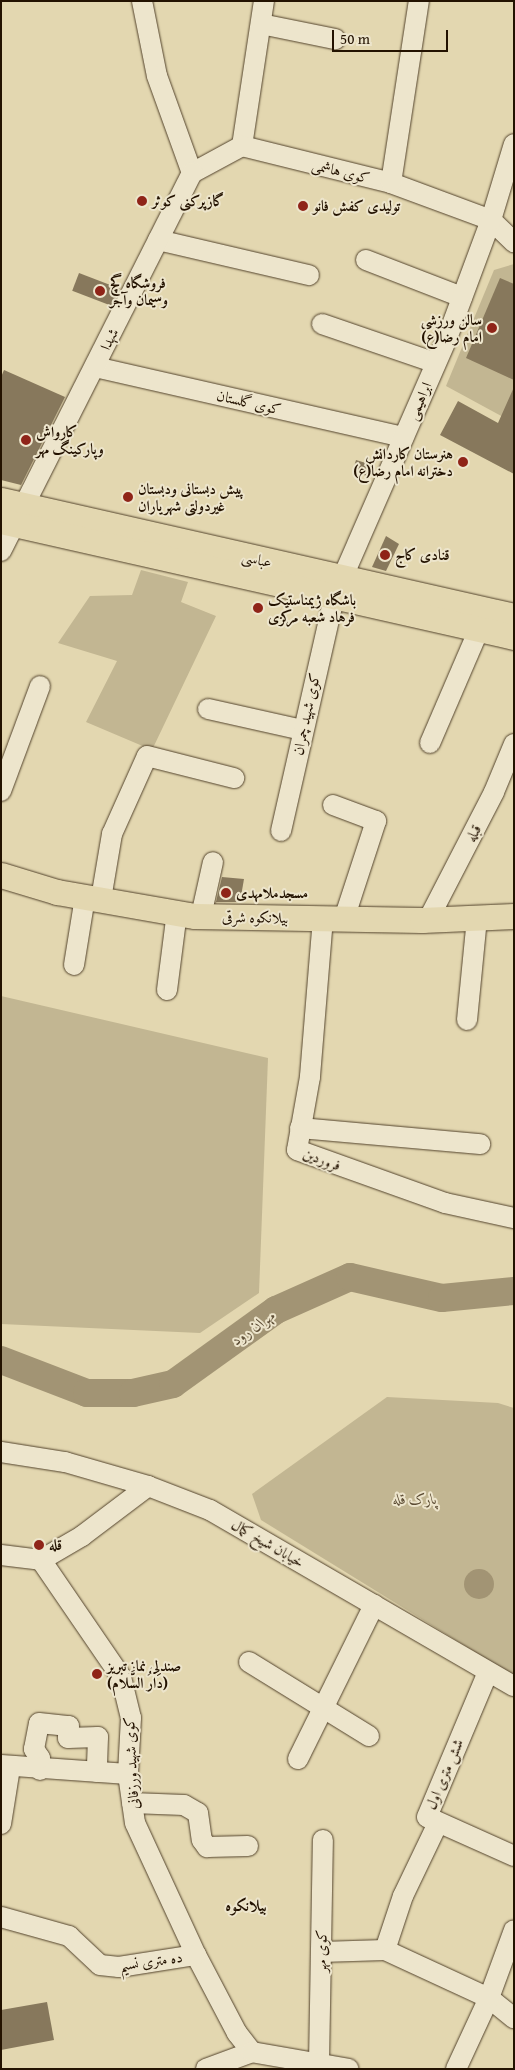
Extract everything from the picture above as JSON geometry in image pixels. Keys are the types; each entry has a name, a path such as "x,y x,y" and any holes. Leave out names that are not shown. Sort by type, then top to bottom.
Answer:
{"main road":[{"name":"عباسى","path":"1,500 15,517 337,588 514,616"},
{"name":"عباسى","path":"337,588 479,629 514,636"},
{"name":"بیلانکوه شرقی","path":"1,875 93,898 189,914 428,920 514,916"}],"street":[{"path":"142,1 157,76 192,173 242,146 264,1"},
{"path":"391,183 419,1"},
{"path":"261,24 336,39"},
{"name":"کوی هاشمی","path":"242,146 391,183 491,220"},
{"name":"ابراهیمی","path":"337,588 436,363 491,220 513,149"},
{"name":"شهدا","path":"1,551 15,517 95,367 192,173"},
{"path":"491,220 514,242"},
{"path":"158,240 309,275"},
{"path":"366,260 462,297"},
{"path":"322,324 436,363"},
{"name":"کوی گلستان","path":"95,367 403,437"},
{"name":"کوی شهید چمران","path":"281,831 337,588"},
{"path":"430,743 479,629"},
{"path":"1,790 40,686"},
{"path":"208,709 303,730"},
{"name":"قبله","path":"428,920 494,792 514,744"},
{"path":"74,965 112,834 148,756 234,778"},
{"name":"فروردین","path":"333,805 376,821 334,918 297,1150 445,1203 514,1218"},
{"path":"167,990 189,914 213,862"},
{"path":"467,1020 477,918"},
{"path":"300,1128 480,1144"},
{"name":"خیابان شیخ کمال","path":"1,1452 65,1462 148,1486 210,1510 514,1686"},
{"path":"1,1554 41,1560 82,1536 148,1486"},
{"name":"کوی شهید ورزفانی","path":"41,1560 121,1677 131,1718 128,1774 135,1823 158,1880 196,1955 237,2033 252,2052"},
{"path":"298,1759 374,1604"},
{"path":"249,1662 369,1736"},
{"name":"شش متری اول","path":"488,1672 427,1813 429,1819 514,1856"},
{"path":"40,1770 40,1758 34,1749 38,1723 69,1726 68,1738 98,1737 97,1772"},
{"path":"1,1824 6,1767 128,1774"},
{"path":"132,1803 184,1805 198,1813 202,1840 207,1847 248,1846"},
{"path":"385,1950 403,1896 438,1823"},
{"name":"کوی مهر","path":"318,2063 324,1840"},
{"name":"ده متری نسیم","path":"1,1918 69,1936 100,1966 119,1967 196,1955"},
{"path":"456,2069 489,1998 514,1930"},
{"path":"321,1952 385,1950 489,1998 514,2018"},
{"path":"206,2069 252,2052 349,2069"}],"green space":[{"name":"سالن ورزشی امام رضا(ع)","path":"514,264 514,423 446,386 494,270"},
{"path":"141,570 188,582 181,602 216,616 152,750 86,722 117,661 58,643 90,596 132,595"},
{"path":"1,996 268,1058 259,1293 200,1333 1,1324"},
{"name":"پارک قله","path":"387,1397 498,1403 514,1408 514,1676 261,1520 252,1494"}],"shaded area":[{"path":"479,1569 490,1573 494,1584 490,1595 479,1599 468,1595 464,1584 468,1573"}],"building":[{"name":"فروشگاه گچ وسیمان وآجر","path":"79,273 120,289 113,307 72,291"},
{"path":"500,278 514,284 514,380 466,358"},
{"name":"کارواش وپارکینگ مهر","path":"4,370 65,397 21,485 1,480 1,377"},
{"path":"514,387 514,474 440,435 458,401 498,423"},
{"path":"356,460 372,465 369,476 352,471"},
{"name":"قنادی کاج","path":"386,536 399,544 386,571 372,567"},
{"name":"مسجدملامهدی","path":"222,877 244,879 240,902 216,902"},
{"path":"47,2002 54,2040 1,2050 1,2010"}],"waterway":[{"name":"مهران رود","path":"1,1360 87,1393 133,1393 173,1384 276,1310 350,1277 442,1298 514,1291"}],"place":[{"name":"گازپرکنی کوثر","path":"142,201"},
{"name":"تولیدی کفش فانو","path":"303,206"},
{"name":"فروشگاه گچ وسیمان وآجر","path":"100,291"},
{"name":"سالن ورزشی امام رضا(ع)","path":"492,328"},
{"name":"کارواش وپارکینگ مهر","path":"26,440"},
{"name":"هنرستان کاردانش دخترانه امام رضا(ع)","path":"463,462"},
{"name":"پیش دبستانی ودبستان غیردولتی شهریاران","path":"128,497"},
{"name":"قنادی کاج","path":"385,555"},
{"name":"باشگاه ژیمناستیک فرهاد شعبه مرکزی","path":"258,608"},
{"name":"مسجدملامهدی","path":"226,893"},
{"name":"قله","path":"39,1545"},
{"name":"صندلی نماز تبریز (دَارُ السَّلام)","path":"97,1674"}],"district":[{"name":"بیلانکوه","path":"246,1905"}]}
